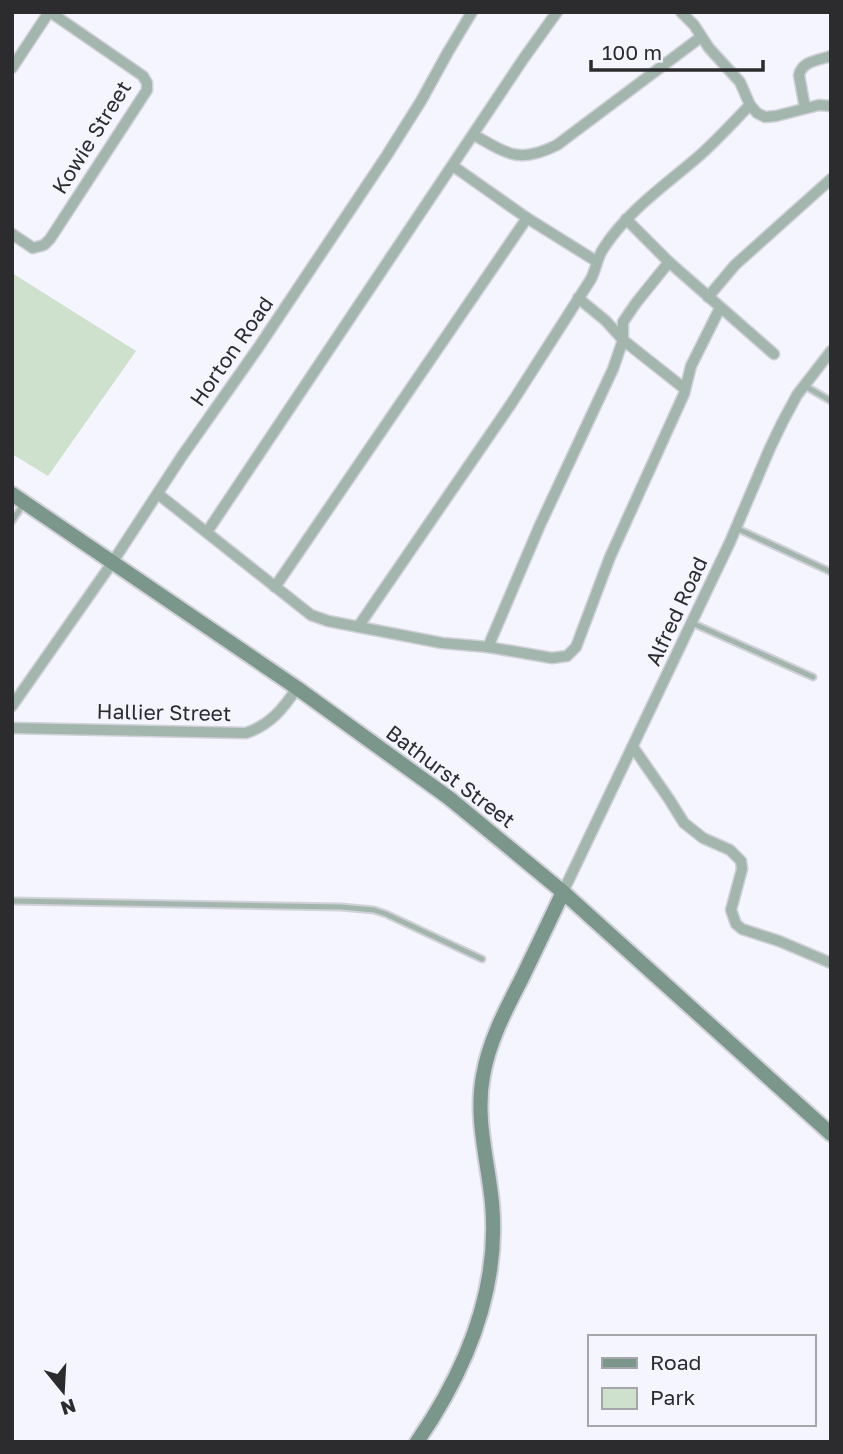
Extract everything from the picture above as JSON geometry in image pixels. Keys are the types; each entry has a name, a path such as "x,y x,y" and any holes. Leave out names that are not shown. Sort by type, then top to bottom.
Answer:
{"main road":[{"name":"Bathurst Street","path":"12,494 297,688 449,798 563,892 831,1134"},
{"path":"417,1442 443,1401 469,1349 481,1312 490,1264 494,1227 480,1105 486,1062 497,1030 563,892"}],"street":[{"path":"12,68 50,12"},
{"name":"Kowie Street","path":"12,234 33,248 39,248 50,239 147,90 143,76 50,12"},
{"name":"Horton Road","path":"12,706 112,563 387,155 472,12"},
{"path":"207,532 557,12"},
{"path":"681,12 740,82 750,105 757,113 765,117 784,115 819,105 831,106"},
{"path":"474,135 521,156 544,151 557,145 701,37"},
{"path":"805,108 800,70 804,64 831,57"},
{"path":"358,627 511,404 594,271 605,245 641,204 694,161 750,105"},
{"path":"453,166 527,218 596,261"},
{"path":"708,297 735,265 831,179"},
{"path":"275,587 527,218"},
{"path":"626,219 669,262 774,354"},
{"path":"488,648 540,525 613,369 623,340 623,322 669,262"},
{"path":"578,298 606,321 623,340 685,389"},
{"path":"158,494 311,615 328,621 442,643 552,658 567,656 576,647 610,558 685,389 691,366 720,308"},
{"name":"Alfred Road","path":"563,892 692,623 770,448 797,395 831,351"},
{"name":"Hallier Street","path":"12,728 246,733 268,723 297,688"},
{"path":"633,747 684,823 704,838 730,850 741,861 742,869 732,910 736,924 742,929 831,963"}],"lane":[{"path":"805,386 831,401"},
{"path":"12,521 25,503"},
{"path":"736,528 831,572"},
{"path":"692,623 813,677"},
{"path":"12,901 341,907 374,910 482,959"}],"green space":[{"path":"12,273 136,351 48,476 12,454"}]}
